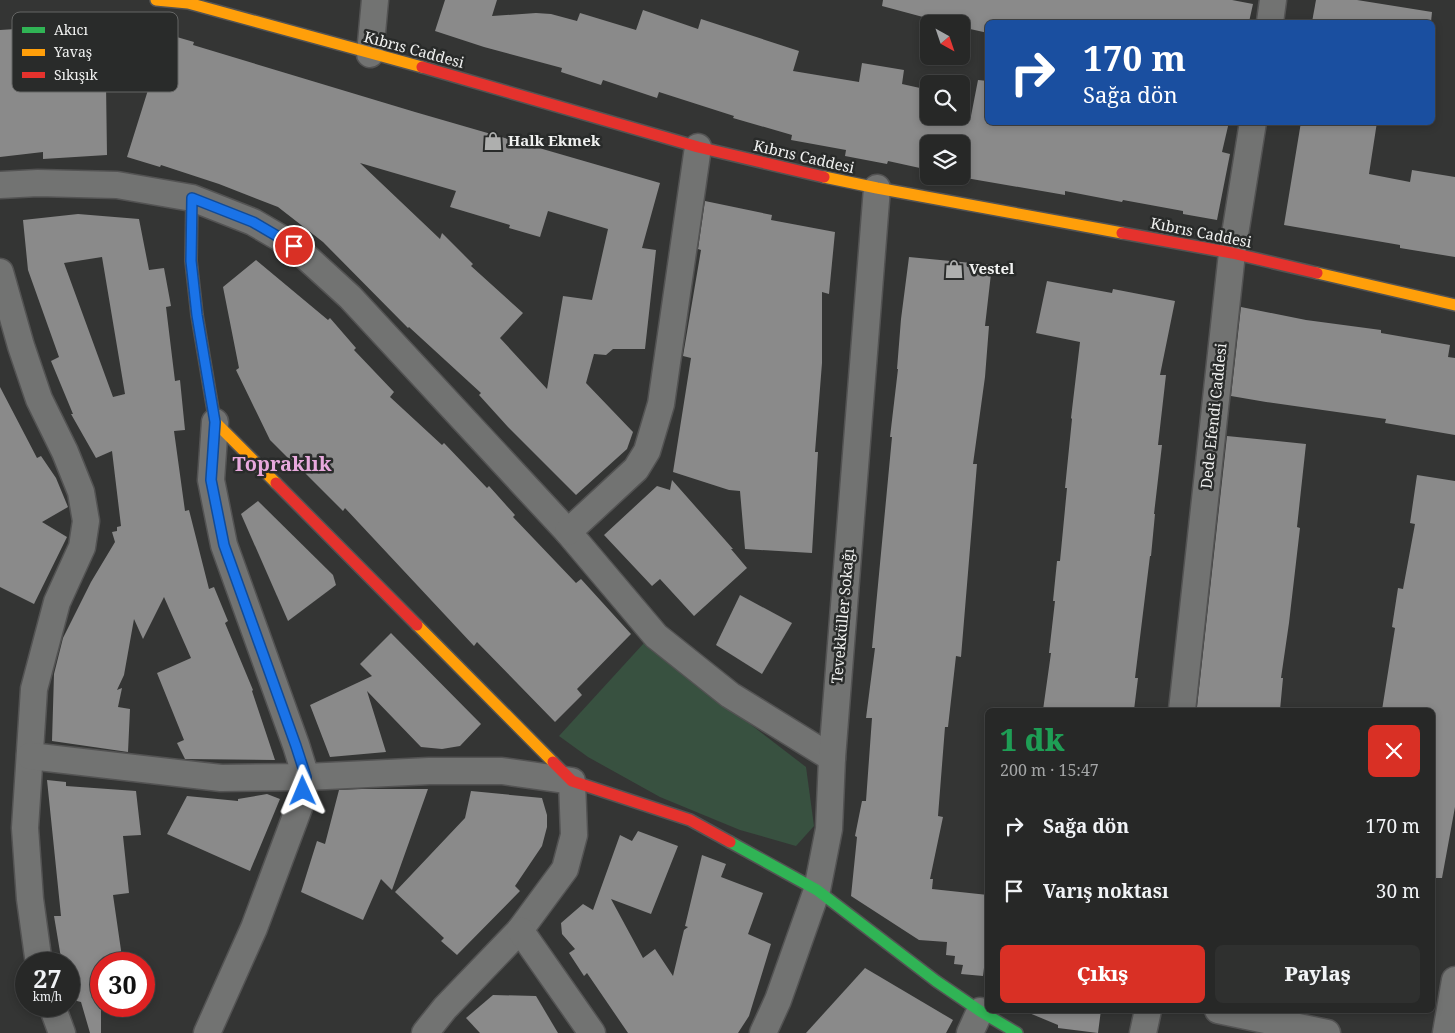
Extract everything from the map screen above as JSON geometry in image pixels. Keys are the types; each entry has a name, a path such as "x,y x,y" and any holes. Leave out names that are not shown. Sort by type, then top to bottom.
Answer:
{"main road":[{"name":"Kıbrıs Caddesi","path":"156,0 188,3 479,83 698,147 877,188 1232,253 1455,305"},
{"path":"192,198 191,261 197,315 215,422 572,781 690,820 817,890 936,981 975,1022 1017,1033"}],"street":[{"path":"370,54 375,0"},
{"path":"1270,20 1274,0"},
{"name":"Dede Efendi Caddesi","path":"1182,708 1232,253 1253,125"},
{"path":"568,532 636,469 647,451 661,404 698,147"},
{"path":"0,185 38,182 117,185 192,198 253,222 294,246 350,297 568,532 656,636 730,695 832,758"},
{"name":"Tevekküller Sokağı","path":"762,1033 778,1000 817,890 829,829 832,758 877,188"},
{"path":"0,272 21,346 39,399 65,452 81,492 86,521 82,547 57,602 34,689 24,828 30,899 37,952"},
{"path":"207,1033 254,928 300,805 306,777 224,545 211,480 215,422"},
{"path":"30,756 221,778 306,777 429,771 502,771 572,781 574,835 565,869 520,930 445,1008 425,1033"},
{"path":"520,930 592,1033"},
{"path":"1446,1033 1455,980"},
{"path":"1144,1033 1147,1013"},
{"path":"1232,1013 1327,1033"},
{"path":"56,1017 62,1033"}],"green space":[{"path":"644,643 806,767 814,826 796,846 740,830 660,797 588,757 559,736"}],"building":[{"path":"445,0 497,0 492,16 536,13 551,14 577,21 580,13 636,30 643,10 698,29 701,19 799,51 793,71 859,82 862,63 904,70 902,84 920,88 920,125 970,125 970,116 978,80 985,81 985,125 1228,125 1222,152 1230,154 1217,220 1183,214 1183,211 1123,200 1122,202 1065,191 1065,195 970,179 970,135 920,135 920,168 888,161 887,164 845,156 846,150 791,140 792,135 733,118 734,116 659,92 657,98 603,80 601,85 561,72 562,68 484,47 435,31"},
{"path":"883,0 1232,0 1253,4 1249,20 985,20 985,32 970,29 970,15 920,16 882,6"},
{"path":"1316,0 1357,0 1432,12 1431,20 1312,20"},
{"path":"12,29 12,92 106,92 107,155 43,159 43,152 0,157 0,30"},
{"path":"178,37 194,42 193,45 660,183 642,248 656,250 645,349 613,349 606,355 594,354 586,383 633,432 627,449 576,495 508,427 479,395 481,393 408,328 323,242 278,207 219,184 161,165 160,167 127,157 147,92 178,92","holes":["360,163 456,191 450,207 510,225 509,228 540,237 548,211 608,229 592,300 563,296 547,389 500,338 523,313 471,266 473,264 442,233 440,239"]},
{"path":"1301,125 1377,125 1369,174 1410,182 1412,170 1455,177 1455,257 1400,248 1400,245 1284,225"},
{"path":"705,201 772,215 771,220 835,232 829,294 822,292 822,363 815,452 818,452 812,553 745,549 740,491 729,490 673,472 691,358 683,356 701,250 698,249"},
{"path":"78,214 139,219 149,270 164,268 171,306 166,307 175,381 180,380 185,430 174,431 185,511 189,510 209,589 214,587 228,621 225,623 253,690 275,760 185,759 177,743 184,740 157,673 191,658 164,597 143,639 134,619 124,675 117,690 122,688 118,707 130,709 128,752 52,741 54,674 63,638 91,582 115,542 112,532 117,531 117,527 121,526 112,451 96,458 71,414 73,414 51,361 59,357 28,270 23,220","holes":["102,257 125,394 113,397 64,263"]},
{"path":"909,257 992,265 985,326 989,326 985,377 973,464 977,464 961,657 956,656 948,727 945,727 938,816 943,817 930,879 933,879 932,889 985,895 985,960 983,976 961,974 963,965 954,964 955,956 946,955 947,942 919,940 851,896 857,837 855,836 862,801 866,801 872,718 866,718 875,648 872,648 901,319"},
{"path":"256,260 328,320 330,318 356,348 354,350 394,392 390,397 442,445 444,443 487,488 489,486 515,515 513,517 576,583 581,579 631,634 577,689 582,695 555,722 477,642 474,646 345,508 343,511 270,440 236,370 239,368 223,287"},
{"path":"1047,281 1112,293 1113,289 1175,301 1160,375 1166,375 1158,445 1162,445 1151,556 1135,678 1138,678 1134,708 1043,708 1051,653 1049,653 1055,601 1053,601 1057,561 1060,561 1071,418 1080,342 1036,333"},
{"path":"1241,307 1306,320 1381,330 1381,333 1450,345 1448,357 1455,358 1455,435 1385,423 1386,419 1231,396"},
{"path":"0,387 37,458 41,456 56,478 68,507 42,522 67,537 34,604 0,587"},
{"path":"1227,436 1306,444 1297,527 1300,528 1281,678 1283,678 1280,708 1197,707"},
{"path":"1417,475 1455,481 1455,807 1442,878 1435,878 1435,708 1382,708 1395,628 1392,627 1398,588 1403,589 1415,524 1410,523"},
{"path":"672,480 733,549 731,549 747,568 694,616 660,579 652,586 604,535 657,486 670,490"},
{"path":"258,501 333,575 336,585 288,621 241,514"},
{"path":"740,595 792,623 762,674 716,645"},
{"path":"391,633 481,724 460,746 442,749 421,747 367,691 386,752 330,757 310,705 372,676 360,664"},
{"path":"47,780 66,782 66,786 136,791 141,835 123,836 129,893 113,895 121,952 90,952 90,1017 101,1017 101,1033 90,1033 80,1002 80,952 60,952 54,916 61,916"},
{"path":"428,789 392,890 381,879 363,920 301,892 317,841 325,844 339,790"},
{"path":"471,791 542,798 547,815 547,827 542,846 515,886 520,891 457,955 441,941 444,938 395,892 465,818"},
{"path":"267,794 280,799 250,871 167,834 187,796 238,801 238,799"},
{"path":"638,831 678,846 651,914 611,899 643,958 655,949 673,976 684,930 688,927 685,926 702,855 726,864 721,877 763,893 748,934 771,944 749,1016 738,1033 628,1033 587,973 584,976 569,953 575,949 562,934 561,923 583,904 593,910 620,835 632,841"},
{"path":"865,968 953,1020 946,1033 806,1033"},
{"path":"493,995 536,996 558,1033 480,1033 466,1018"},
{"path":"1029,1013 1101,1013 1098,1033 1058,1028 1058,1025"}],"traffic: fast":[{"path":"730,842 817,890 936,981 1017,1033"}],"traffic: slow":[{"path":"156,0 188,3 422,67"},
{"path":"824,177 1122,233"},
{"path":"192,198 191,261 197,315 215,422 276,483"},
{"path":"1317,273 1455,305"},
{"path":"417,625 553,762"}],"traffic: jam":[{"path":"422,67 698,147 824,177"},
{"path":"1122,233 1232,253 1317,273"},
{"path":"276,483 417,625"},
{"path":"553,762 572,781 690,820 730,842"}],"place":[{"name":"Halk Ekmek","path":"493,141"},
{"name":"Vestel","path":"954,269"}],"district":[{"name":"Topraklık","path":"282,464"}],"route":[{"path":"294,246 253,222 192,198 191,261 197,315 215,422 211,480 224,545 306,777 303,791"}]}
